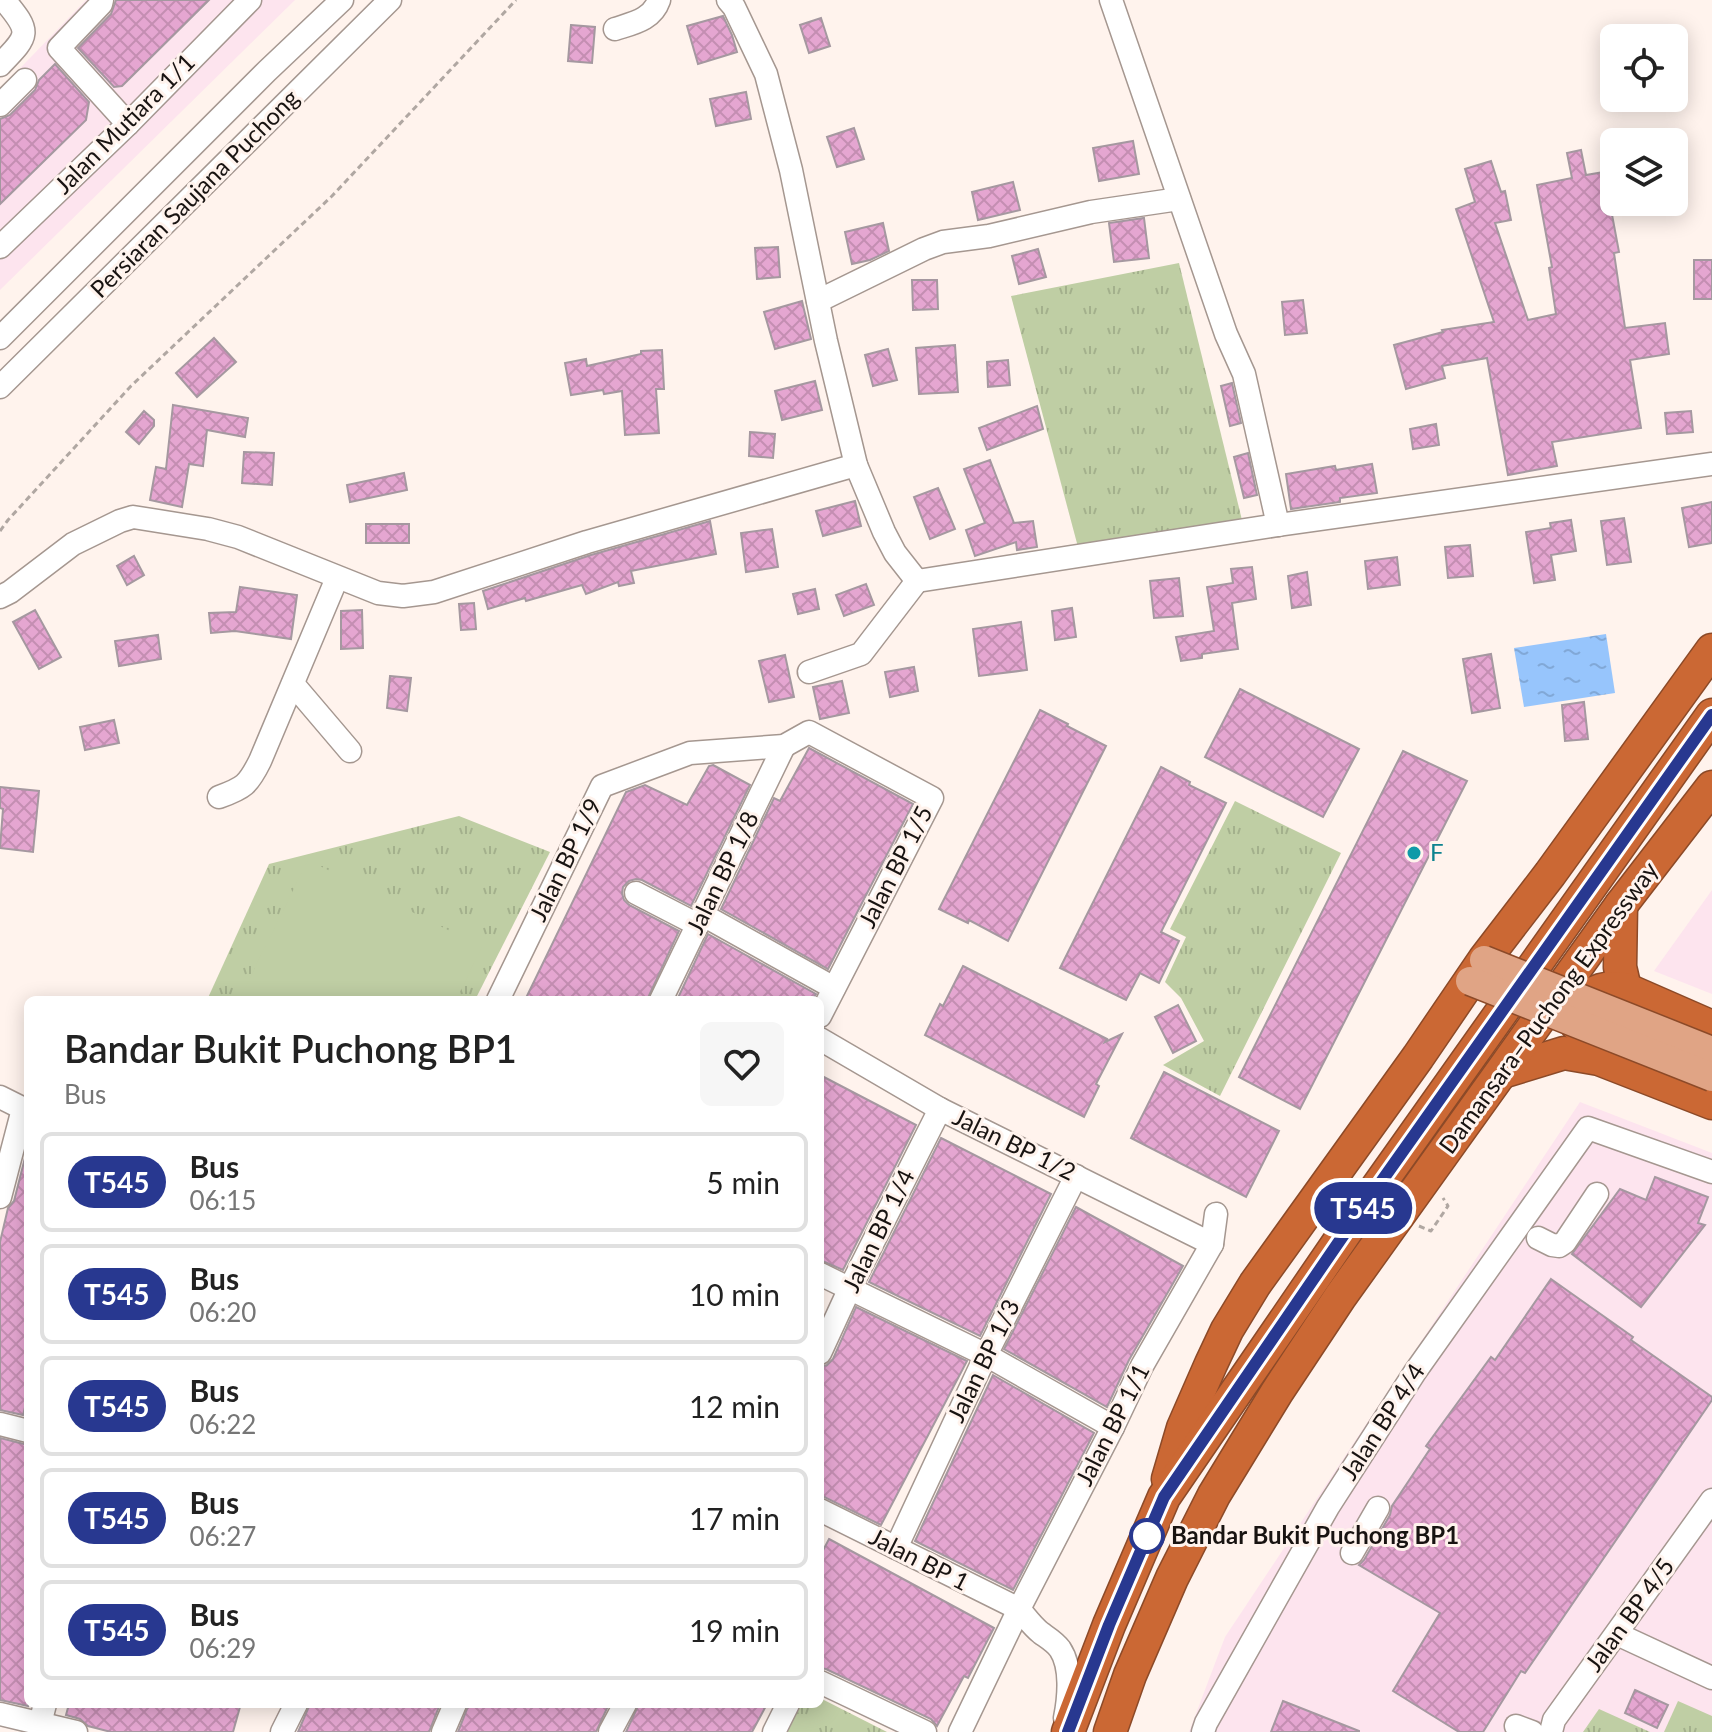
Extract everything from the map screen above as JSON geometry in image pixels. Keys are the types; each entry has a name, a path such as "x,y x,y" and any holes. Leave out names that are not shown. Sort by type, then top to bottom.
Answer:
{"highway":[{"path":"1164,1497 1183,1428 1227,1330 1255,1284 1477,971 1712,650"},
{"name":"Damansara–Puchong Expressway","path":"1068,1732 1109,1625 1164,1497 1347,1230 1712,715"},
{"name":"Damansara–Puchong Expressway","path":"1110,1732 1130,1675 1172,1578 1214,1495 1277,1392 1340,1297 1621,905 1712,787"},
{"path":"1309,1210 1465,954 1522,882 1595,809"},
{"path":"1621,905 1620,967 1625,989"},
{"path":"1599,1059 1586,1049 1576,1026 1590,996 1597,990 1610,987 1625,989 1712,1027"},
{"path":"1502,1072 1564,1053 1599,1059 1712,1103"}],"main road":[{"path":"1477,971 1712,1051"},
{"path":"1477,971 1712,1077"}],"street":[{"path":"0,65 21,43 24,30 19,18 4,0"},
{"path":"102,0 59,48 128,124"},
{"name":"Jalan Mutiara 1/1","path":"0,247 128,124 250,0"},
{"name":"Persiaran Saujana Puchong","path":"0,338 255,82 342,0"},
{"name":"Persiaran Saujana Puchong","path":"0,387 390,0"},
{"path":"615,29 647,18 659,0"},
{"path":"728,0 766,74 791,170 856,465 895,553 917,581"},
{"path":"1111,0 1226,334 1244,374 1278,525"},
{"path":"0,105 25,80"},
{"path":"818,301 943,242 989,236 1091,212 1179,199"},
{"path":"809,672 861,654 917,581 1278,525 1712,464"},
{"path":"0,597 73,544 133,517 238,537 378,593 403,596 434,592 587,542 856,465"},
{"path":"219,797 237,790 250,780 337,578"},
{"path":"293,684 350,751"},
{"name":"Jalan BP 1/9","path":"500,996 602,786 690,753 784,746 809,732"},
{"name":"Jalan BP 1/5","path":"809,732 932,798 824,1008"},
{"name":"Jalan BP 1/8","path":"663,996 784,746"},
{"path":"636,893 700,920 834,988"},
{"name":"Jalan BP 1/2","path":"824,1041 940,1109 1212,1244"},
{"path":"0,1097 24,1109"},
{"name":"Jalan BP 1/4","path":"824,1344 940,1109"},
{"path":"0,1197 24,1117"},
{"name":"Jalan BP 4/4","path":"1203,1732 1328,1507 1407,1384 1588,1128 1712,1172"},
{"name":"Jalan BP 1/3","path":"896,1548 986,1355 1076,1176"},
{"path":"1538,1238 1552,1245 1559,1246 1565,1242 1597,1194"},
{"path":"1212,1244 1216,1214"},
{"name":"Jalan BP 1/1","path":"960,1732 1142,1366 1212,1244"},
{"path":"824,1276 986,1355 1113,1427"},
{"path":"0,1424 24,1430"},
{"name":"Jalan BP 4/5","path":"1551,1732 1554,1720 1712,1500"},
{"path":"1352,1553 1378,1508"},
{"name":"Jalan BP 1","path":"824,1519 896,1548 1019,1609 1059,1647 1064,1658 1068,1679 1062,1732"},
{"path":"1617,1634 1712,1678"},
{"path":"824,1684 925,1732"},
{"path":"282,1732 294,1708"},
{"path":"443,1732 453,1708"},
{"path":"610,1732 623,1708"},
{"path":"774,1732 786,1708"},
{"path":"0,1714 43,1714 76,1732"}],"path":[{"path":"0,531 131,386 332,196 516,0"}],"shaded area":[{"path":"86,0 295,0 0,290 0,89"},
{"path":"1712,890 1712,994 1654,971"},
{"path":"1580,1102 1712,1153 1712,1732 1189,1732 1225,1637"}],"green space":[{"path":"1179,263 1242,520 1078,547 1011,296"},
{"path":"1235,801 1341,853 1220,1096 1163,1065 1204,1041 1181,998 1165,982 1186,937 1170,929"},
{"path":"459,816 550,852 477,996 209,996 269,864"},
{"path":"308,860 482,947 458,996 241,996"},
{"path":"824,1700 887,1732 780,1732 791,1708 824,1708"},
{"path":"1678,1701 1712,1716 1712,1732 1664,1732"},
{"path":"1599,1709 1650,1732 1583,1732"}],"water":[{"path":"1606,634 1615,693 1524,707 1514,648"}],"building":[{"path":"116,0 209,0 122,86 114,87 78,48 111,14"},
{"path":"723,16 737,52 698,64 687,26"},
{"path":"821,18 830,46 809,53 800,25"},
{"path":"571,25 595,27 592,63 568,61"},
{"path":"55,64 89,102 86,120 0,204 0,119 10,115 35,90 39,80"},
{"path":"746,92 751,119 716,126 710,99"},
{"path":"854,128 864,159 837,167 827,137"},
{"path":"1133,141 1139,174 1099,181 1093,148"},
{"path":"1581,150 1586,175 1600,173 1600,216 1612,216 1619,252 1614,253 1625,328 1665,323 1669,354 1630,360 1641,428 1552,442 1557,466 1508,475 1487,358 1442,366 1445,378 1406,389 1394,345 1442,330 1494,322 1456,209 1475,202 1465,169 1491,161 1501,192 1505,191 1511,220 1495,223 1528,320 1556,314 1549,268 1552,267 1537,185 1572,178 1567,153"},
{"path":"1013,182 1020,210 978,220 972,192"},
{"path":"1144,218 1149,258 1114,262 1109,223"},
{"path":"883,223 889,251 852,264 845,232"},
{"path":"778,247 780,277 757,279 755,248"},
{"path":"1038,249 1046,277 1019,284 1012,256"},
{"path":"1694,260 1712,260 1712,299 1694,299"},
{"path":"912,280 937,280 938,309 913,310"},
{"path":"1303,300 1307,333 1285,335 1282,302"},
{"path":"802,301 811,339 775,349 764,312"},
{"path":"214,338 236,362 197,397 176,373"},
{"path":"955,345 958,392 919,394 916,348"},
{"path":"888,349 897,380 873,386 865,355"},
{"path":"662,350 664,389 656,389 659,433 625,435 622,391 604,394 603,390 571,395 565,363 586,359 587,366 641,354 641,351"},
{"path":"1008,360 1010,385 988,387 987,362"},
{"path":"815,381 822,410 782,420 775,391"},
{"path":"1232,383 1241,423 1230,426 1221,386"},
{"path":"173,405 248,418 245,437 207,430 203,466 189,464 182,507 150,500 156,467 166,469"},
{"path":"1037,406 1043,429 987,450 979,428"},
{"path":"144,411 154,420 154,426 139,444 126,432"},
{"path":"1691,411 1693,432 1667,434 1665,413"},
{"path":"1436,424 1439,445 1413,449 1410,429"},
{"path":"750,432 775,434 773,458 749,456"},
{"path":"244,452 274,453 272,485 242,483"},
{"path":"1248,453 1257,495 1244,498 1234,457"},
{"path":"990,460 1014,523 1033,521 1037,547 1017,550 1016,542 975,556 966,530 985,523 964,469"},
{"path":"1372,464 1377,493 1291,509 1286,474"},
{"path":"404,473 407,490 350,502 347,485"},
{"path":"938,488 955,529 930,539 914,497"},
{"path":"855,501 861,526 823,536 816,511"},
{"path":"1712,502 1712,543 1689,547 1682,508"},
{"path":"1624,518 1631,562 1607,565 1601,521"},
{"path":"1571,520 1576,551 1551,555 1555,580 1534,583 1526,532 1551,528 1550,523"},
{"path":"710,521 716,554 631,571 634,583 619,586 618,582 586,594 582,585 488,609 483,591 591,555"},
{"path":"366,524 409,524 409,543 366,543"},
{"path":"772,529 778,567 746,572 741,533"},
{"path":"1470,545 1473,576 1448,578 1445,547"},
{"path":"134,556 144,575 127,585 117,566"},
{"path":"1397,557 1400,585 1368,589 1365,561"},
{"path":"1252,567 1256,599 1232,603 1238,649 1202,654 1202,658 1181,661 1176,637 1214,631 1207,587 1233,583 1231,569"},
{"path":"1307,572 1311,605 1292,608 1288,576"},
{"path":"1179,578 1183,616 1154,618 1150,581"},
{"path":"866,584 874,605 844,616 836,595"},
{"path":"240,587 297,595 291,639 235,631 211,633 209,613 236,612"},
{"path":"815,589 819,609 798,614 793,594"},
{"path":"474,603 476,629 461,630 459,604"},
{"path":"1072,608 1076,637 1055,640 1052,611"},
{"path":"35,610 61,657 39,669 13,622"},
{"path":"362,610 363,648 341,649 341,611"},
{"path":"1021,622 1027,670 979,676 973,629"},
{"path":"158,635 161,659 119,666 115,641"},
{"path":"1491,654 1500,708 1472,713 1463,659"},
{"path":"785,655 794,697 769,702 759,661"},
{"path":"914,667 918,691 890,697 885,672"},
{"path":"390,676 411,678 407,711 387,708"},
{"path":"842,681 849,713 820,719 813,687"},
{"path":"1240,689 1359,749 1323,817 1205,757"},
{"path":"1584,702 1588,739 1565,741 1562,705"},
{"path":"1040,710 1106,746 1008,941 969,920 968,923 939,909"},
{"path":"114,720 119,743 85,750 80,727"},
{"path":"809,748 913,804 828,969 721,909 774,798 780,801"},
{"path":"1403,751 1467,781 1300,1109 1239,1077"},
{"path":"713,765 750,785 691,906 642,880 629,881 623,887 624,900 629,905 679,931 649,996 527,996 626,792 645,785 687,805 709,766"},
{"path":"1161,767 1226,803 1161,932 1179,941 1159,983 1140,973 1126,1000 1060,968"},
{"path":"0,787 39,791 33,852 0,848 3,809 0,808"},
{"path":"708,934 816,994 815,996 679,996"},
{"path":"963,966 1107,1039 1105,1042 1122,1034 1096,1084 1099,1086 1084,1117 925,1035"},
{"path":"1178,1005 1196,1041 1173,1053 1155,1017"},
{"path":"1164,1072 1279,1131 1246,1197 1131,1138"},
{"path":"824,1077 916,1125 843,1270 824,1262"},
{"path":"941,1138 1051,1194 980,1336 869,1282"},
{"path":"24,1162 23,1415 0,1410 0,1242 8,1208 14,1201"},
{"path":"1655,1177 1708,1197 1698,1223 1705,1225 1641,1307 1572,1254 1620,1189 1646,1200"},
{"path":"1076,1207 1183,1266 1129,1360 1107,1407 1004,1349"},
{"path":"1551,1279 1633,1337 1631,1340 1712,1397 1712,1400 1525,1673 1521,1671 1483,1732 1459,1732 1393,1691 1440,1613 1359,1565 1390,1515 1392,1506 1430,1449 1426,1446 1491,1357 1495,1360"},
{"path":"856,1307 967,1361 881,1525 824,1497 824,1366 833,1359"},
{"path":"993,1375 1094,1433 1013,1590 915,1541"},
{"path":"0,1438 24,1444 24,1705 0,1700"},
{"path":"829,1539 994,1628 968,1678 964,1676 937,1726 931,1719 824,1669 824,1548"},
{"path":"1635,1690 1668,1705 1657,1728 1625,1713"},
{"path":"1283,1701 1359,1731 1359,1732 1271,1732"},
{"path":"68,1708 240,1708 233,1732 111,1732 88,1726 80,1719 66,1715"},
{"path":"308,1708 438,1708 429,1732 298,1732"},
{"path":"467,1708 607,1708 596,1732 458,1732"},
{"path":"637,1708 765,1708 752,1732 626,1732"}],"bus line":[{"name":"T545","path":"1068,1732 1109,1625 1164,1497 1347,1230 1712,715"}],"place":[{"name":"F","path":"1414,853"},
{"name":"Bandar Bukit Puchong BP1","path":"1147,1536"}]}
